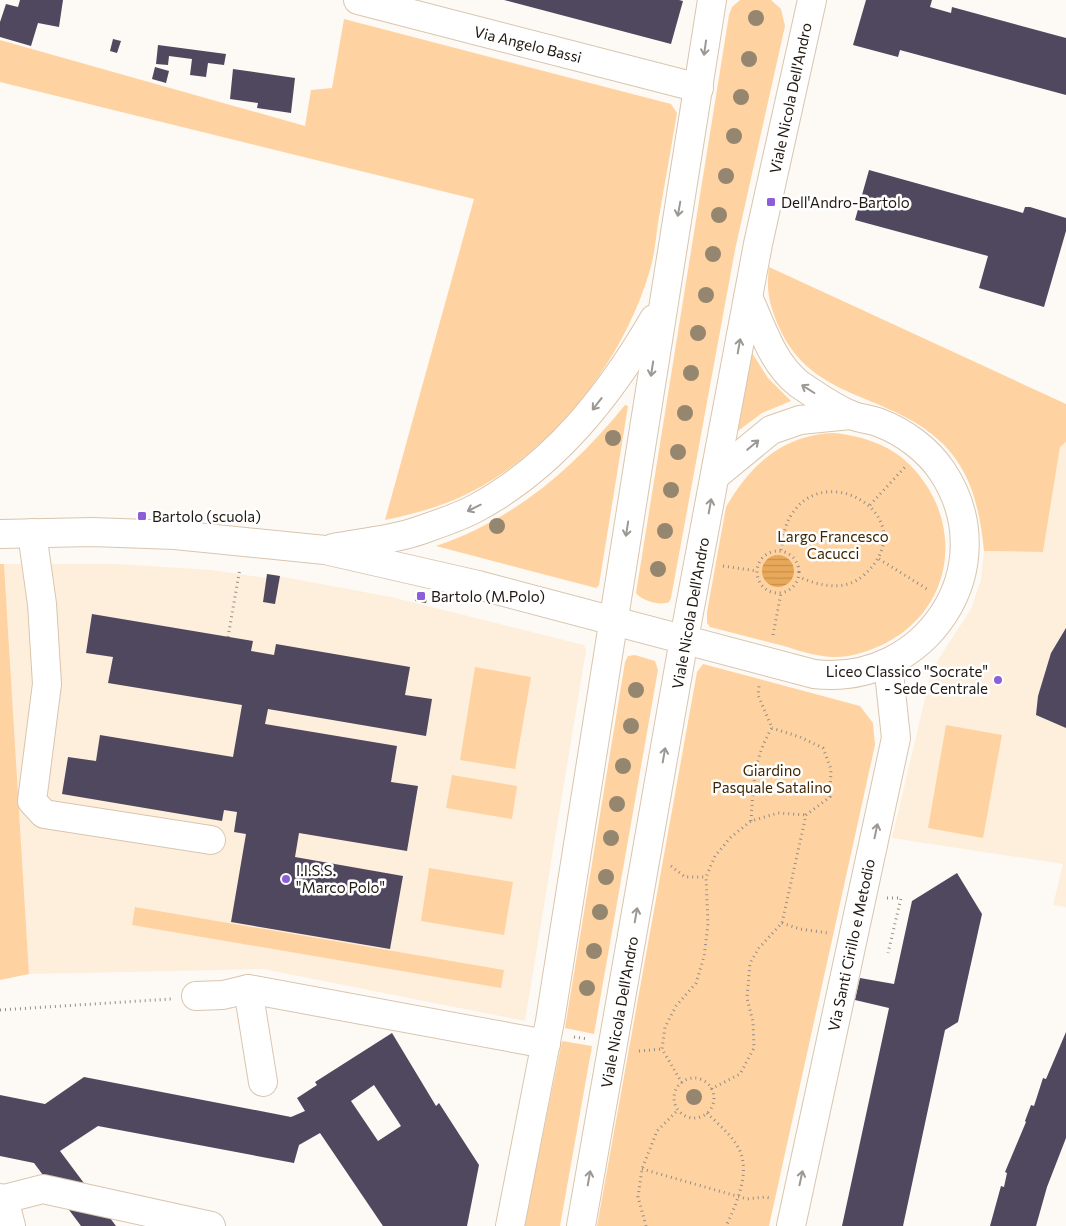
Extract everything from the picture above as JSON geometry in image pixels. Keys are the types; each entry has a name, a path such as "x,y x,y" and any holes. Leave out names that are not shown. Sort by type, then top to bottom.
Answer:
{"street":[{"name":"Via Angelo Bassi","path":"358,0 699,88"},
{"path":"510,1226 558,1040 612,621 712,0"},
{"name":"Viale Nicola Dell'Andro","path":"581,1226 684,639 748,297 810,1"},
{"path":"0,534 175,535 325,550 478,585 814,674 846,675 868,671 888,663 916,646 936,627 950,604 960,577 965,546 962,517 942,471 921,448 880,423 850,415 798,383 776,358 748,297"},
{"path":"325,550 414,532 474,510 500,494 542,463 590,412 627,365 662,305"},
{"path":"715,476 771,430 800,420 850,415"},
{"path":"32,533 42,604 47,684 32,801 44,814 211,840"},
{"name":"Via Santi Cirillo e Metodio","path":"791,1226 896,738 888,663"},
{"path":"196,996 558,1040"},
{"path":"231,999 263,1082"},
{"path":"11,1226 2,1199 43,1189 211,1226"}],"path":[{"path":"870,505 921,448"},
{"path":"781,550 788,522 795,509 818,494 844,492 870,505 882,530 884,544 879,559 860,578 848,584 832,586 816,584 799,577"},
{"path":"781,550 794,557 800,570 799,577 792,588 781,593 767,590 761,584 757,571 758,564 767,553 781,550"},
{"path":"879,559 950,604"},
{"path":"722,565 757,571"},
{"path":"228,636 240,568"},
{"path":"773,637 781,593"},
{"path":"761,677 758,695 772,728"},
{"path":"711,1089 740,1074 754,1048 753,1022 747,998 750,963 758,948 782,923 806,815 830,797 831,769 823,748 800,736 772,728"},
{"path":"751,821 754,776 762,743 772,728"},
{"path":"682,1083 662,1049 665,1027 676,1006 696,983 704,958 708,924 706,877 715,856 731,837 751,821 778,813 806,815"},
{"path":"667,862 685,877 706,877"},
{"path":"879,898 901,898 888,953"},
{"path":"782,923 800,929 834,934"},
{"path":"0,1010 130,1004 196,996"},
{"path":"558,1040 596,1041"},
{"path":"635,1052 662,1049"},
{"path":"692,1078 698,1079 708,1084 711,1089 713,1102 707,1113 701,1117 688,1117 678,1110 674,1099 678,1087 682,1083 692,1078"},
{"path":"646,1226 638,1197 642,1169 657,1130 678,1110"},
{"path":"707,1113 730,1135 741,1152 743,1175 738,1196 726,1226"},
{"path":"642,1169 747,1199 765,1196 776,1200"}],"shaded area":[{"name":"Liceo Classico \"Socrate\" - Sede Centrale","path":"1066,442 1066,907 1053,905 1063,864 892,838 932,669 971,609 981,580 984,551 1043,552 1060,447"},
{"path":"778,555 784,556 789,560 793,565 793,577 789,582 784,586 778,587 772,586 767,582 763,577 762,571 763,565 767,560 772,556"},
{"name":"I.I.S.S. \"Marco Polo\"","path":"4,564 117,564 211,570 267,578 267,574 391,597 584,645 586,650 525,1021 263,969 29,974"}],"green space":[{"path":"740,0 771,0 781,9 785,26 735,250 671,598 669,602 657,603 647,600 636,593 729,15 732,7"},
{"path":"344,19 671,104 677,113 650,270 638,305 621,340 600,374 576,406 549,435 520,461 488,483 446,503 420,512 385,520 474,199 0,82 0,40 305,126 311,90 332,88"},
{"path":"769,267 1066,404 1066,442 1060,447 1043,552 984,551 980,521 973,493 968,480 953,455 922,427 900,414 831,383 810,369 792,350 778,325 769,297"},
{"path":"752,353 768,378 791,401 762,413 738,431"},
{"path":"625,405 628,406 599,585 596,588 436,546 491,522 517,507 541,489 585,450"},
{"name":"Largo Francesco Cacucci","path":"834,433 874,442 893,451 909,464 927,486 939,510 945,535 945,560 939,584 927,607 910,627 886,643 860,653 839,657 808,653 710,627 707,623 707,612 726,507 746,478 770,455 799,439"},
{"path":"0,564 4,564 29,974 0,980"},
{"path":"635,655 655,661 658,670 594,1034 565,1028 625,662 628,656"},
{"name":"Giardino Pasquale Satalino","path":"703,664 860,706 873,723 875,745 769,1226 597,1226 697,672"},
{"path":"475,667 531,677 515,769 460,760"},
{"path":"946,725 1002,735 983,838 928,828"},
{"path":"452,775 517,786 512,819 446,808"},
{"path":"429,868 513,882 504,935 421,921"},
{"path":"135,907 504,970 501,988 132,925"},
{"path":"562,1041 592,1046 560,1226 524,1226"}],"building":[{"path":"20,0 63,0 59,27 38,23 31,46 0,37 0,22 6,4 18,7"},
{"path":"504,0 679,0 683,1 671,44"},
{"path":"866,0 932,0 930,7 951,13 952,7 1066,38 1066,95 900,50 898,57 853,45"},
{"path":"113,39 121,41 117,53 110,51"},
{"path":"158,45 226,54 224,65 208,63 206,77 190,75 192,59 169,56 168,65 156,64"},
{"path":"155,67 169,71 166,83 152,79"},
{"path":"233,69 295,78 291,113 257,108 258,103 230,99"},
{"path":"869,170 1023,213 1025,207 1030,207 1066,218 1066,231 1044,307 979,288 988,256 855,220"},
{"path":"267,574 280,576 275,604 263,602"},
{"path":"416,596 427,599 426,603 415,601"},
{"path":"92,614 253,641 251,651 274,655 276,644 410,667 405,695 432,699 426,736 268,709 265,724 397,746 391,782 418,786 407,851 299,833 295,857 403,876 390,949 231,922 246,834 234,832 237,812 224,810 222,821 62,794 68,757 96,761 100,735 233,757 242,705 108,683 113,657 86,653"},
{"path":"1066,628 1066,728 1036,715 1038,696 1051,653"},
{"path":"957,873 982,914 958,1022 945,1030 903,1226 842,1226 889,1008 855,1000 860,978 894,984 912,901"},
{"path":"1066,1032 1066,1138 1047,1187 1036,1226 990,1226 1001,1186 1004,1187 1007,1173 1005,1172 1031,1105 1034,1106 1043,1078 1046,1079"},
{"path":"392,1033 436,1106 439,1103 479,1165 467,1226 383,1226 320,1133 299,1145 294,1163 98,1126 60,1151 116,1226 81,1226 34,1163 0,1156 0,1095 45,1104 84,1077 291,1117 305,1111 297,1098 317,1085 315,1082","holes":["374,1085 401,1126 378,1141 351,1101"]}],"place":[{"name":"Dell'Andro-Bartolo","path":"771,202"},
{"name":"Bartolo (scuola)","path":"142,516"},
{"name":"Bartolo (M.Polo)","path":"421,596"},
{"name":"Liceo Classico \"Socrate\" - Sede Centrale","path":"998,680"},
{"name":"I.I.S.S. \"Marco Polo\"","path":"286,879"}]}
